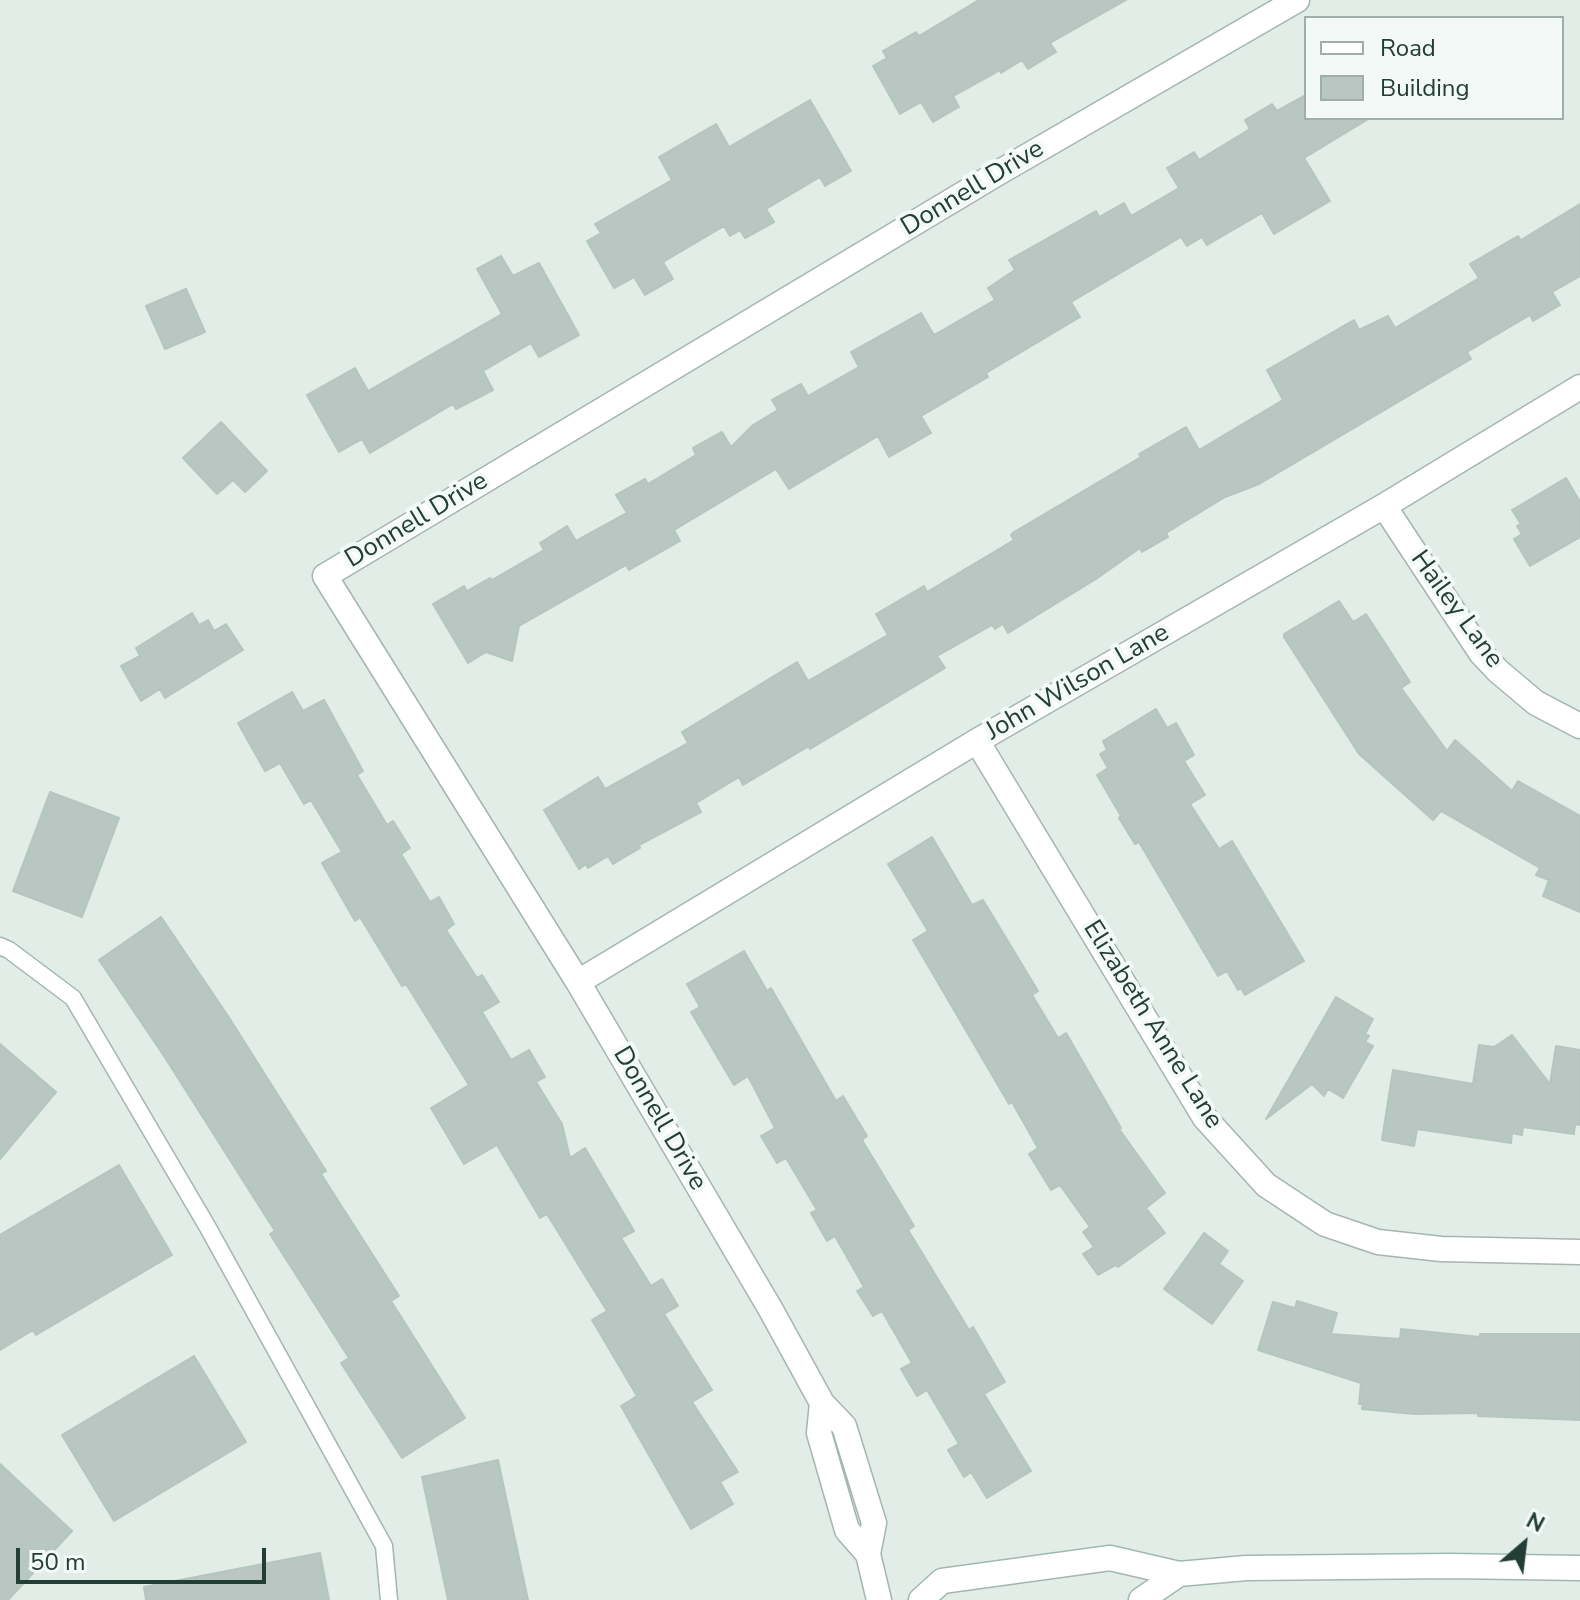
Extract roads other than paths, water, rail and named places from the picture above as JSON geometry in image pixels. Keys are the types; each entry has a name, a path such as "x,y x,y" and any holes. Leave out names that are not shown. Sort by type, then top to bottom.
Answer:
{"street":[{"name":"Donnell Drive","path":"879,1600 868,1554 847,1530 819,1433 822,1403 771,1310 578,982 325,576 998,173 1297,0"},
{"name":"John Wilson Lane","path":"578,982 977,741 1384,506 1580,387"},
{"name":"Hailey Lane","path":"1384,506 1481,653 1536,703 1580,726"},
{"name":"Elizabeth Anne Lane","path":"977,741 1205,1118 1266,1185 1325,1224 1378,1242 1441,1249 1580,1252"},
{"path":"921,1600 942,1581 1110,1558 1179,1574 1246,1568 1580,1568"},
{"path":"1141,1600 1179,1574"}],"lane":[{"path":"0,946 73,998 207,1226 384,1546 389,1600"}]}
